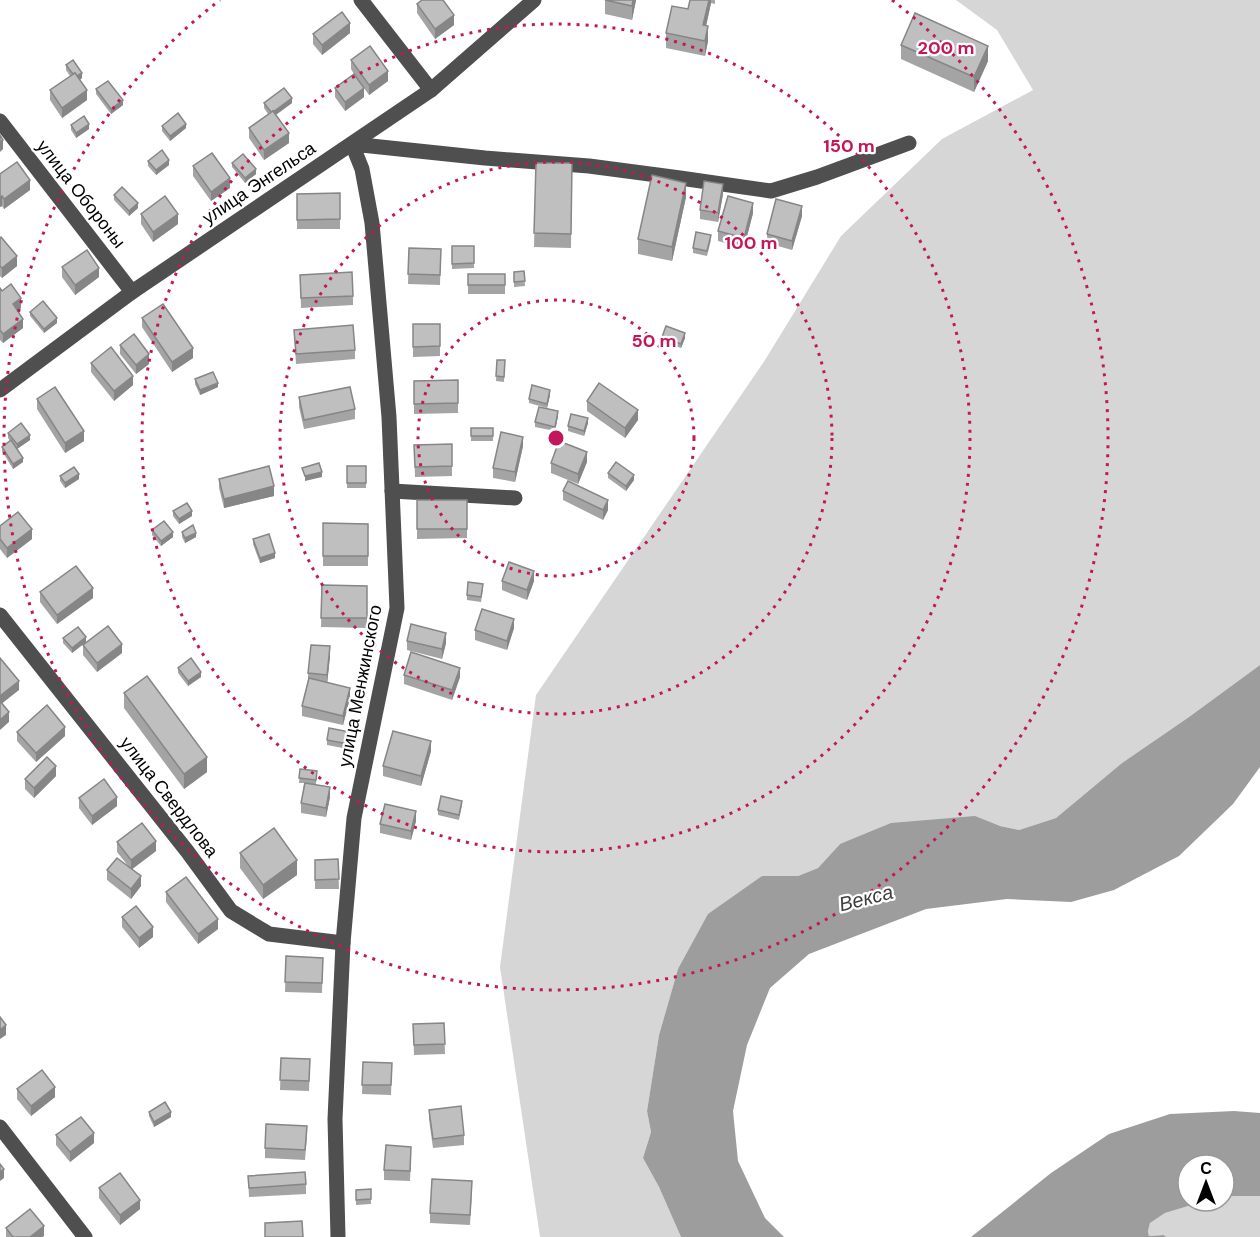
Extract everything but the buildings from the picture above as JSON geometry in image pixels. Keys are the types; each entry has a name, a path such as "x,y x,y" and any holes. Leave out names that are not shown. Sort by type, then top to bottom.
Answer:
{"street":[{"path":"361,0 431,90"},
{"name":"улица Энгельса","path":"0,390 132,292 431,90 534,0"},
{"name":"улица Обороны","path":"0,121 132,292"},
{"path":"352,144 589,166 771,191 817,177 909,143"},
{"name":"улица Менжинского","path":"338,1237 335,1119 343,943 354,818 396,608 389,417 372,223 362,169 352,144"},
{"path":"392,491 515,498"},
{"name":"улица Свердлова","path":"0,615 187,850 231,911 269,934 343,943"},
{"path":"0,1127 85,1237"}],"shaded area":[{"path":"956,0 1260,0 1260,665 1122,763 1056,818 1019,830 1000,826 840,844 818,868 798,876 762,876 678,969 659,1035 647,1111 651,1132 643,1158 659,1187 681,1237 540,1237 500,967 536,695 765,360 841,236 942,139 1033,90 997,30"},
{"path":"1236,1196 1260,1196 1260,1237 1149,1236 1150,1223 1165,1213 1176,1210 1176,1213 1236,1213"}],"water":[{"name":"Векса","path":"1260,665 1260,767 1233,804 1179,856 1114,890 1071,902 1007,899 926,909 809,954 770,988 747,1045 733,1111 738,1161 765,1218 784,1237 681,1237 659,1187 643,1158 651,1132 647,1111 659,1035 678,969 708,914 762,876 798,876 818,868 840,844 891,823 975,816 1000,826 1019,830 1056,818 1122,763"},
{"path":"1234,1111 1260,1113 1260,1196 1236,1196 1236,1153 1176,1153 1176,1210 1165,1213 1150,1223 1148,1231 1149,1236 1164,1235 1166,1237 971,1237 1051,1173 1109,1134 1170,1114"}]}
